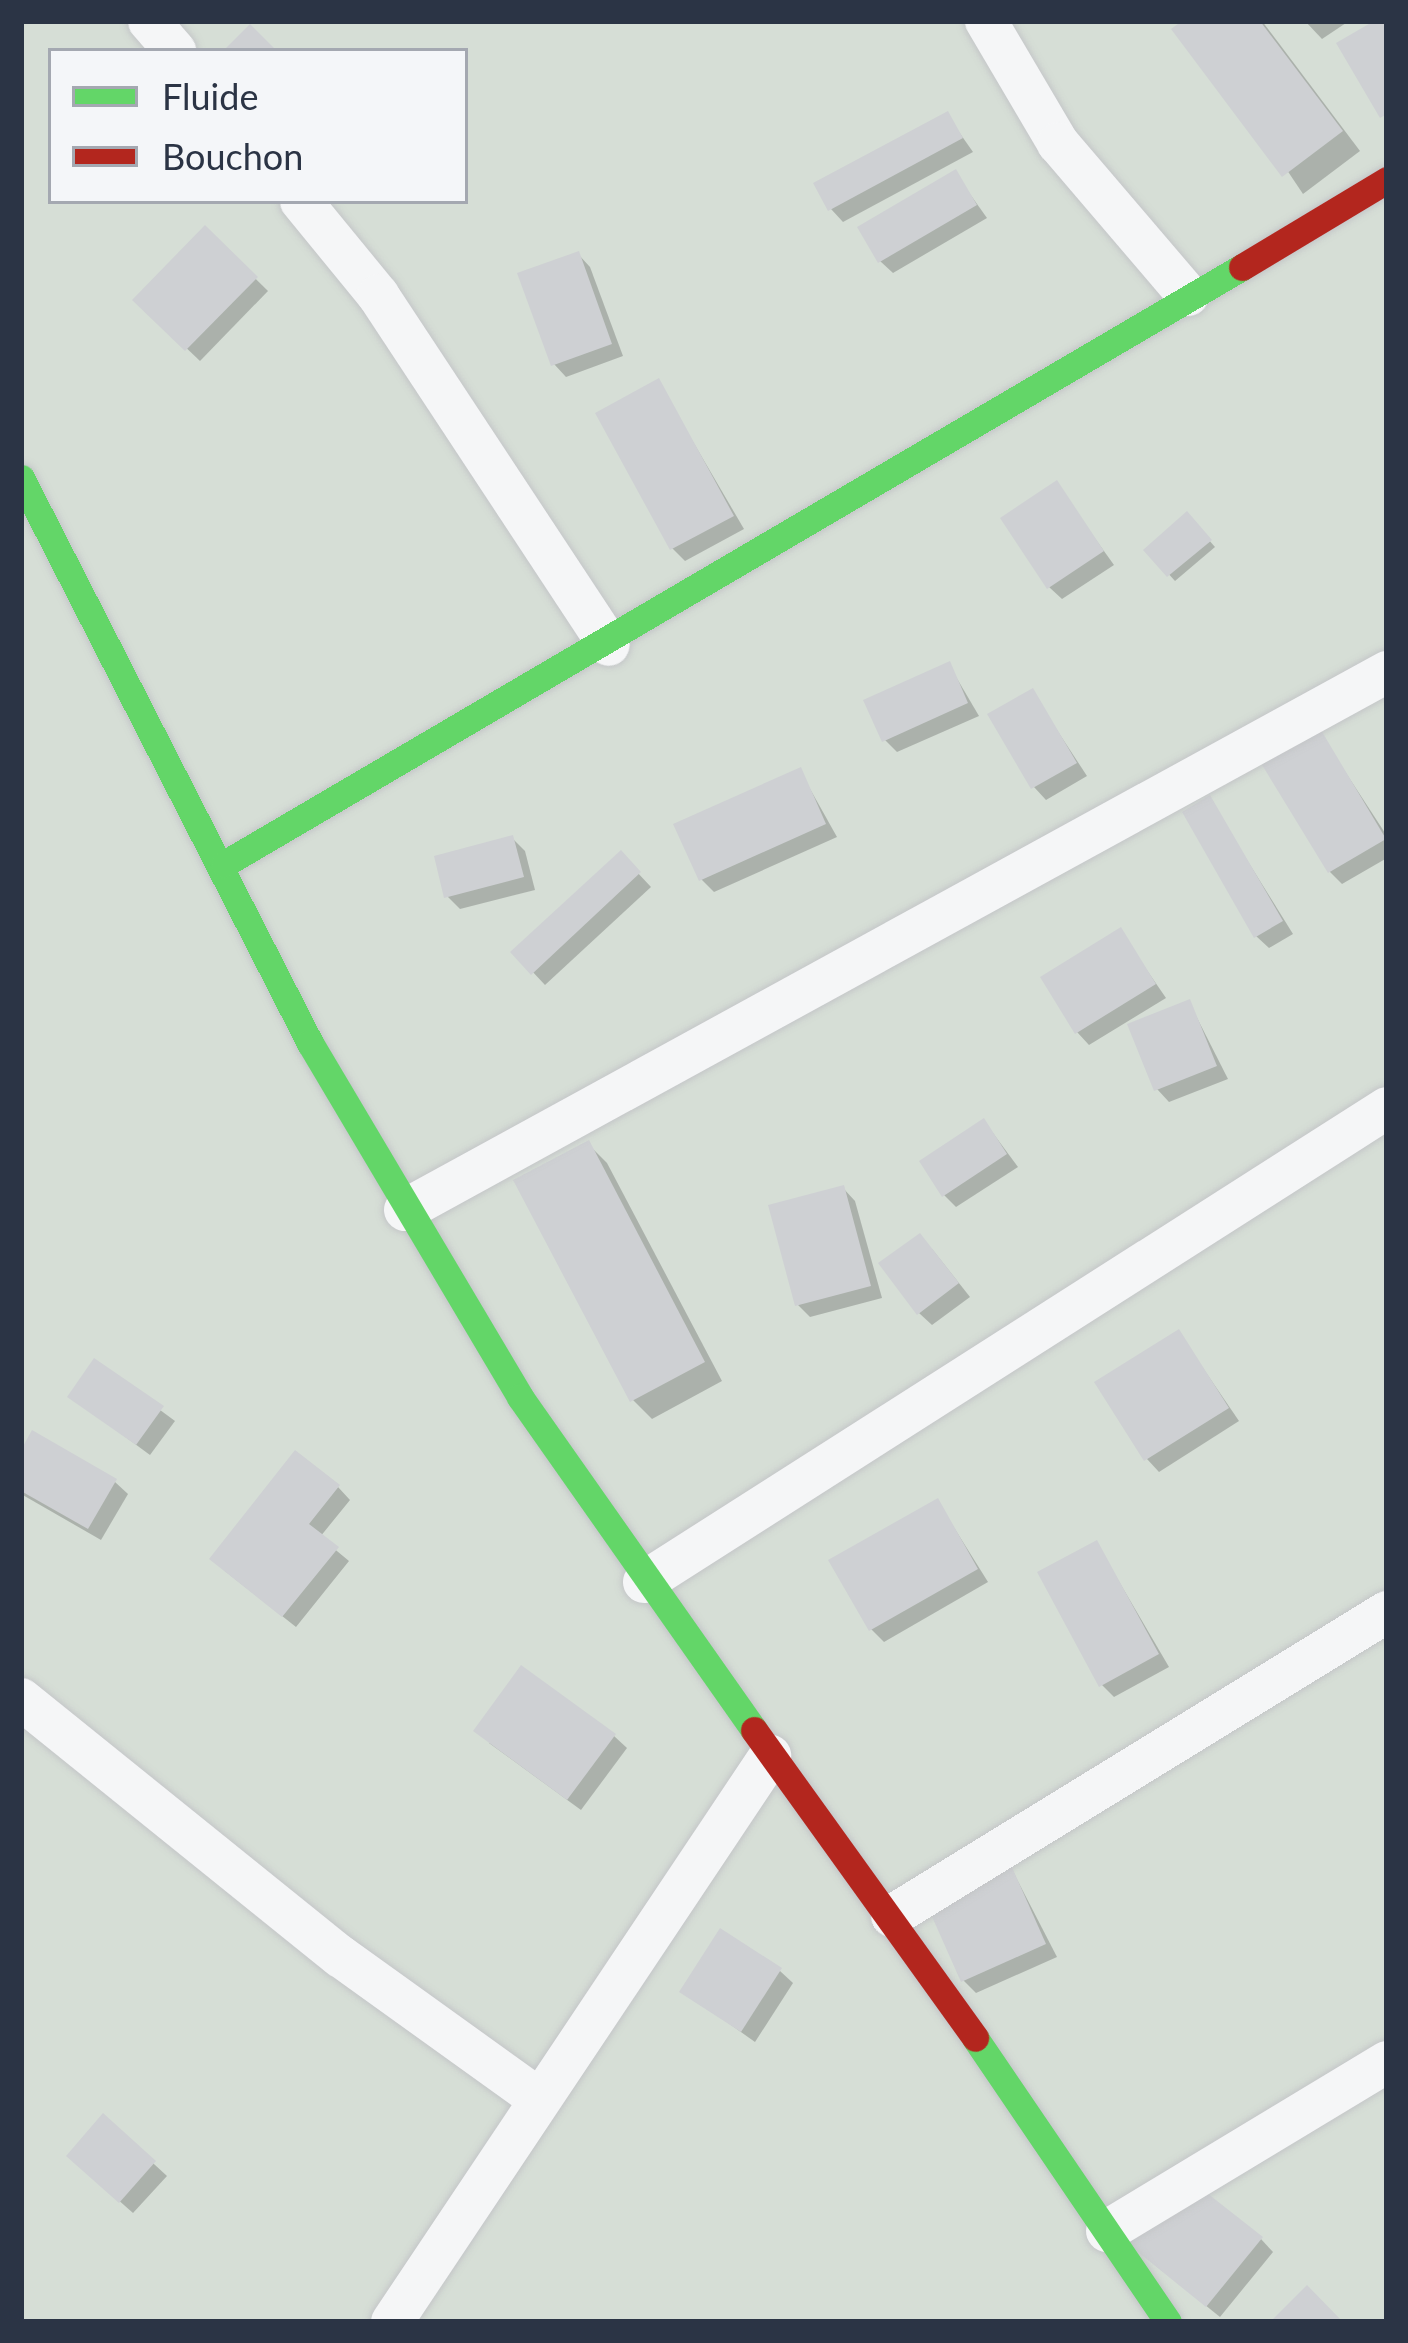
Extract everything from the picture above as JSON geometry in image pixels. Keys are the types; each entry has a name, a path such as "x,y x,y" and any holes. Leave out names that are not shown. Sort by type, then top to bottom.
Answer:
{"street":[{"path":"149,21 172,48"},
{"path":"986,21 1058,143 1188,295"},
{"path":"224,864 609,645 1387,180"},
{"path":"304,204 379,296 609,645"},
{"path":"21,478 224,864 310,1043 405,1210 644,1582 892,1916 1168,2322"},
{"path":"405,1210 1387,672"},
{"path":"644,1582 1380,1128"},
{"path":"892,1916 1387,1612"},
{"path":"21,1699 340,1956 539,2099"},
{"path":"392,2322 770,1756"},
{"path":"1107,2231 1387,2062"}],"shaded area":[{"path":"21,21 1387,21 1387,2322 21,2322"}],"building":[{"path":"1182,21 1260,21 1343,131 1282,177 1171,29"},
{"path":"1374,21 1387,21 1387,114 1380,118 1336,43"},
{"path":"250,24 274,48 226,48"},
{"path":"948,111 963,138 828,211 813,183"},
{"path":"956,169 977,205 878,263 857,227"},
{"path":"205,225 258,277 185,351 132,300"},
{"path":"579,251 612,344 551,366 517,273"},
{"path":"659,378 734,516 670,550 595,413"},
{"path":"1057,480 1104,551 1047,589 1000,518"},
{"path":"1187,511 1212,540 1167,577 1143,550"},
{"path":"950,661 968,703 882,742 863,700"},
{"path":"1033,688 1077,763 1031,789 987,714"},
{"path":"1315,720 1386,839 1328,873 1256,755"},
{"path":"801,767 826,824 699,881 673,824"},
{"path":"1210,795 1283,921 1254,938 1182,812"},
{"path":"513,835 524,877 444,898 434,856"},
{"path":"621,850 641,872 531,975 510,952"},
{"path":"1121,927 1156,984 1075,1034 1040,977"},
{"path":"1190,999 1217,1066 1154,1091 1127,1024"},
{"path":"984,1118 1007,1154 942,1197 919,1161"},
{"path":"589,1140 705,1362 630,1402 513,1180"},
{"path":"844,1185 871,1286 795,1306 768,1205"},
{"path":"920,1233 959,1283 917,1315 878,1263"},
{"path":"1179,1329 1229,1408 1144,1461 1094,1382"},
{"path":"94,1358 164,1406 136,1445 67,1397"},
{"path":"32,1430 117,1479 88,1529 21,1491 21,1450"},
{"path":"295,1450 340,1485 309,1524 339,1547 282,1617 209,1559"},
{"path":"938,1498 978,1569 869,1631 828,1560"},
{"path":"1097,1540 1159,1654 1099,1687 1037,1572"},
{"path":"521,1665 616,1734 567,1800 473,1731"},
{"path":"1007,1856 1046,1944 961,1982 922,1894"},
{"path":"720,1928 782,1968 741,2032 679,1992"},
{"path":"103,2113 156,2161 119,2203 66,2156"},
{"path":"1184,2175 1263,2237 1206,2307 1128,2244"},
{"path":"1307,2285 1343,2322 1270,2322"}],"traffic: fast":[{"path":"224,864 1242,267"},
{"path":"21,478 310,1043 520,1397 754,1730"},
{"path":"975,2038 1168,2322"}],"traffic: jam":[{"path":"1242,267 1387,180"},
{"path":"754,1730 975,2038"}]}
